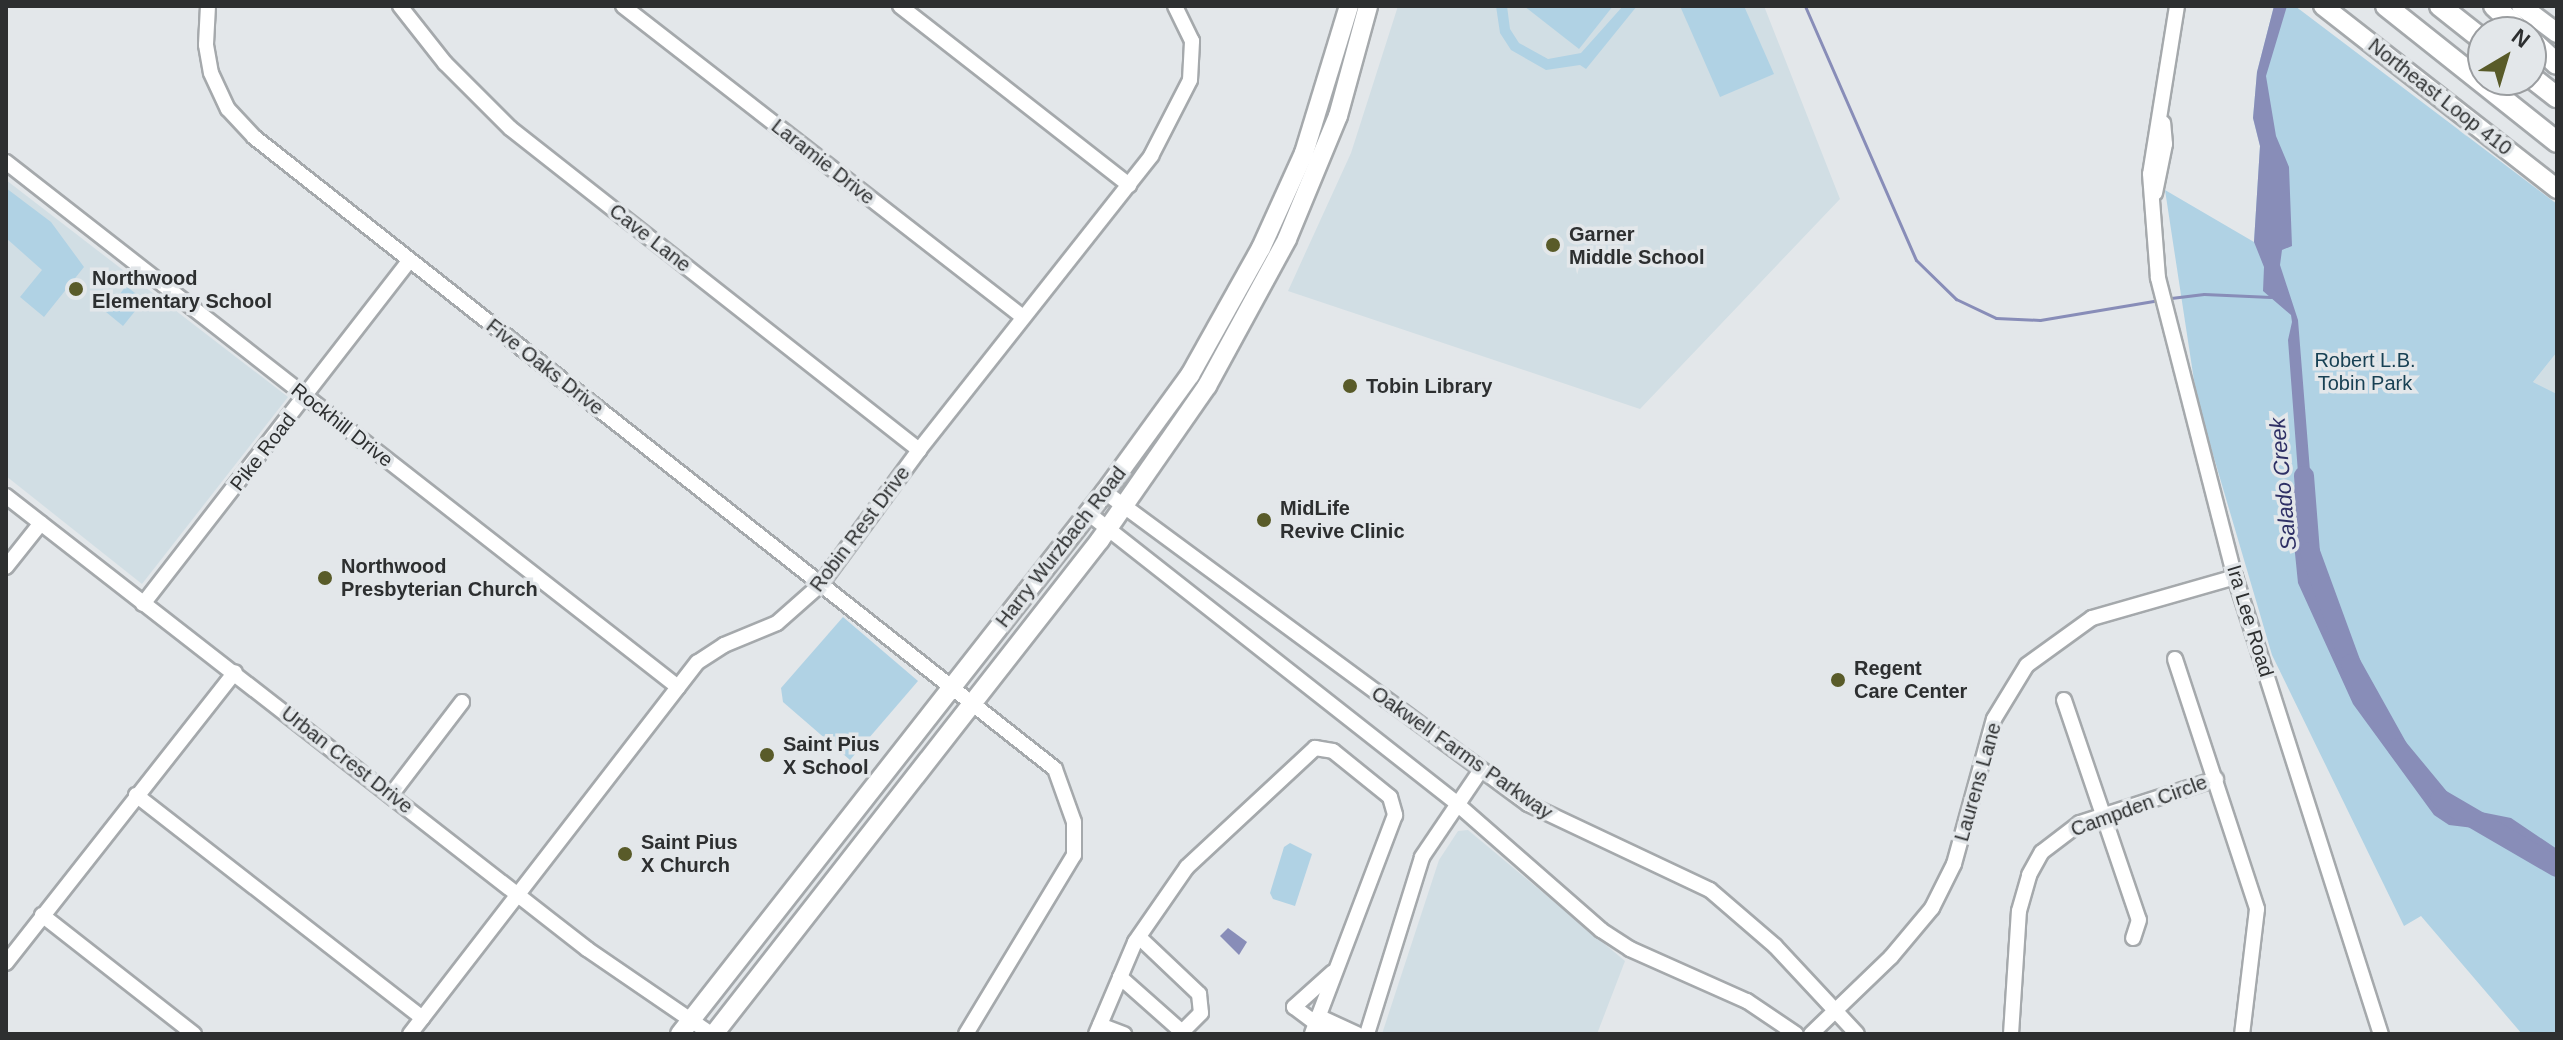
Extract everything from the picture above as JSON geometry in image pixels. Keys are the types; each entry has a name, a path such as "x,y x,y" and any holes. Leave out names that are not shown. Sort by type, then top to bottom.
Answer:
{"highway":[{"path":"2386,6 2557,142"},
{"path":"2440,6 2467,28"},
{"path":"2533,124 2557,159"}],"main road":[{"name":"Harry Wurzbach Road","path":"680,1034 1105,492 1190,375 1219,347 1273,270 1304,153 1349,6"},
{"name":"Harry Wurzbach Road","path":"1293,200 1338,116 1368,6"},
{"name":"Northeast Loop 410","path":"2323,6 2557,189"},
{"path":"2521,6 2557,33"},
{"name":"Harry Wurzbach Road","path":"712,1034 1125,508 1207,386 1219,347"}],"street":[{"name":"Five Oaks Drive","path":"208,6 208,59 228,109 254,137 820,585 953,684 1055,769 1071,808 1076,845 1059,884 966,1034"},
{"name":"Cave Lane","path":"400,6 445,63 510,128 919,450"},
{"name":"Laramie Drive","path":"623,6 1023,317"},
{"path":"900,6 1129,185"},
{"name":"Robin Rest Drive","path":"410,1034 678,687 710,652 777,623 820,585 919,450 1129,185 1164,137 1190,80 1192,41 1175,6"},
{"name":"Ira Lee Road","path":"2177,6 2162,116 2153,143 2153,246 2164,305 2235,577 2381,1034"},
{"name":"Rockhill Drive","path":"6,162 678,687"},
{"name":"Pike Road","path":"143,604 410,260"},
{"path":"1190,375 1207,386"},
{"name":"Oakwell Farms Parkway","path":"1105,492 1481,770 1561,822 1668,866 1710,890 1837,1009 1857,1034"},
{"name":"Urban Crest Drive","path":"6,496 587,949 712,1034"},
{"name":"Oakwell Farms Parkway","path":"1088,513 1456,803 1601,930 1630,949 1747,1001 1796,1034"},
{"path":"6,567 41,523"},
{"name":"Laurens Lane","path":"1811,1034 1907,941 1944,886 1962,841 1984,743 2027,665 2092,618 2235,577"},
{"path":"2175,659 2216,779"},
{"path":"6,963 235,672"},
{"path":"2064,700 2139,920 2133,938"},
{"path":"391,795 462,702"},
{"path":"1124,1034 1098,1029 1139,937 1187,867 1315,748 1333,751 1390,797 1395,815 1315,1026"},
{"path":"1367,1034 1422,857 1481,770"},
{"name":"Campden Circle","path":"2011,1034 2016,932 2029,875 2056,838 2103,816 2216,779 2257,909 2242,1034"},
{"path":"136,795 422,1018"},
{"path":"42,915 194,1034"},
{"path":"1120,977 1181,1033 1201,1013 1199,994 1139,937"},
{"path":"1330,1034 1315,1026 1294,1007 1333,972"},
{"path":"1315,1026 1357,1034"}],"shaded area":[{"name":"Garner Middle School","path":"1398,6 1764,6 1840,199 1640,409 1288,291 1351,153"},
{"name":"Northwood Elementary School","path":"6,180 288,397 142,584 6,476"},
{"path":"2557,352 2557,394 2533,382"},
{"path":"1468,830 1625,961 1597,1034 1382,1034 1439,860 1458,831"}],"green space":[{"path":"1496,6 1507,6 1510,29 1519,43 1548,59 1581,53 1623,6 1637,6 1586,69 1580,65 1546,70 1511,50 1500,33"},
{"path":"1524,6 1613,6 1579,49"},
{"path":"1680,6 1744,6 1774,74 1720,97"},
{"name":"Robert L.B. Tobin Park","path":"2274,6 2295,6 2557,204 2557,352 2533,382 2557,394 2557,1034 2522,1034 2421,916 2404,926 2272,655 2197,400 2165,190 2254,242 2260,146 2253,118 2257,72"},
{"path":"6,188 51,222 84,267 44,317 20,297 42,270 6,238"},
{"path":"126,286 144,300 123,326 106,312"},
{"path":"843,617 918,681 850,760 783,702 781,688"},
{"path":"1290,843 1312,854 1295,906 1273,899 1270,893 1284,847"}],"water":[{"path":"2274,6 2287,6 2266,76 2276,136 2289,167 2292,246 2282,250 2280,265 2298,320 2310,471 2304,541 2317,592 2335,632 2354,656 2378,719 2439,804 2454,813 2471,810 2511,818 2557,849 2557,873 2541,852 2492,837 2490,830 2449,825 2434,815 2353,704 2298,583 2290,504 2298,473 2288,340 2292,322 2291,315 2263,291 2264,267 2254,242 2260,146 2253,118 2257,72"},
{"path":"1228,928 1247,942 1239,955 1220,936"}],"waterway":[{"path":"1805,6 1916,260 1956,299 1996,318 2040,320 2153,301"},
{"path":"2171,298 2204,294 2271,297"},
{"name":"Salado Creek","path":"2304,476 2310,552 2351,664 2398,748 2440,799 2557,867"}],"place":[{"name":"Garner Middle School","path":"1553,245"},
{"name":"Northwood Elementary School","path":"76,289"},
{"name":"Tobin Library","path":"1350,386"},
{"name":"MidLife Revive Clinic","path":"1264,520"},
{"name":"Northwood Presbyterian Church","path":"325,578"},
{"name":"Regent Care Center","path":"1838,680"},
{"name":"Saint Pius X School","path":"767,755"},
{"name":"Saint Pius X Church","path":"625,854"}]}
